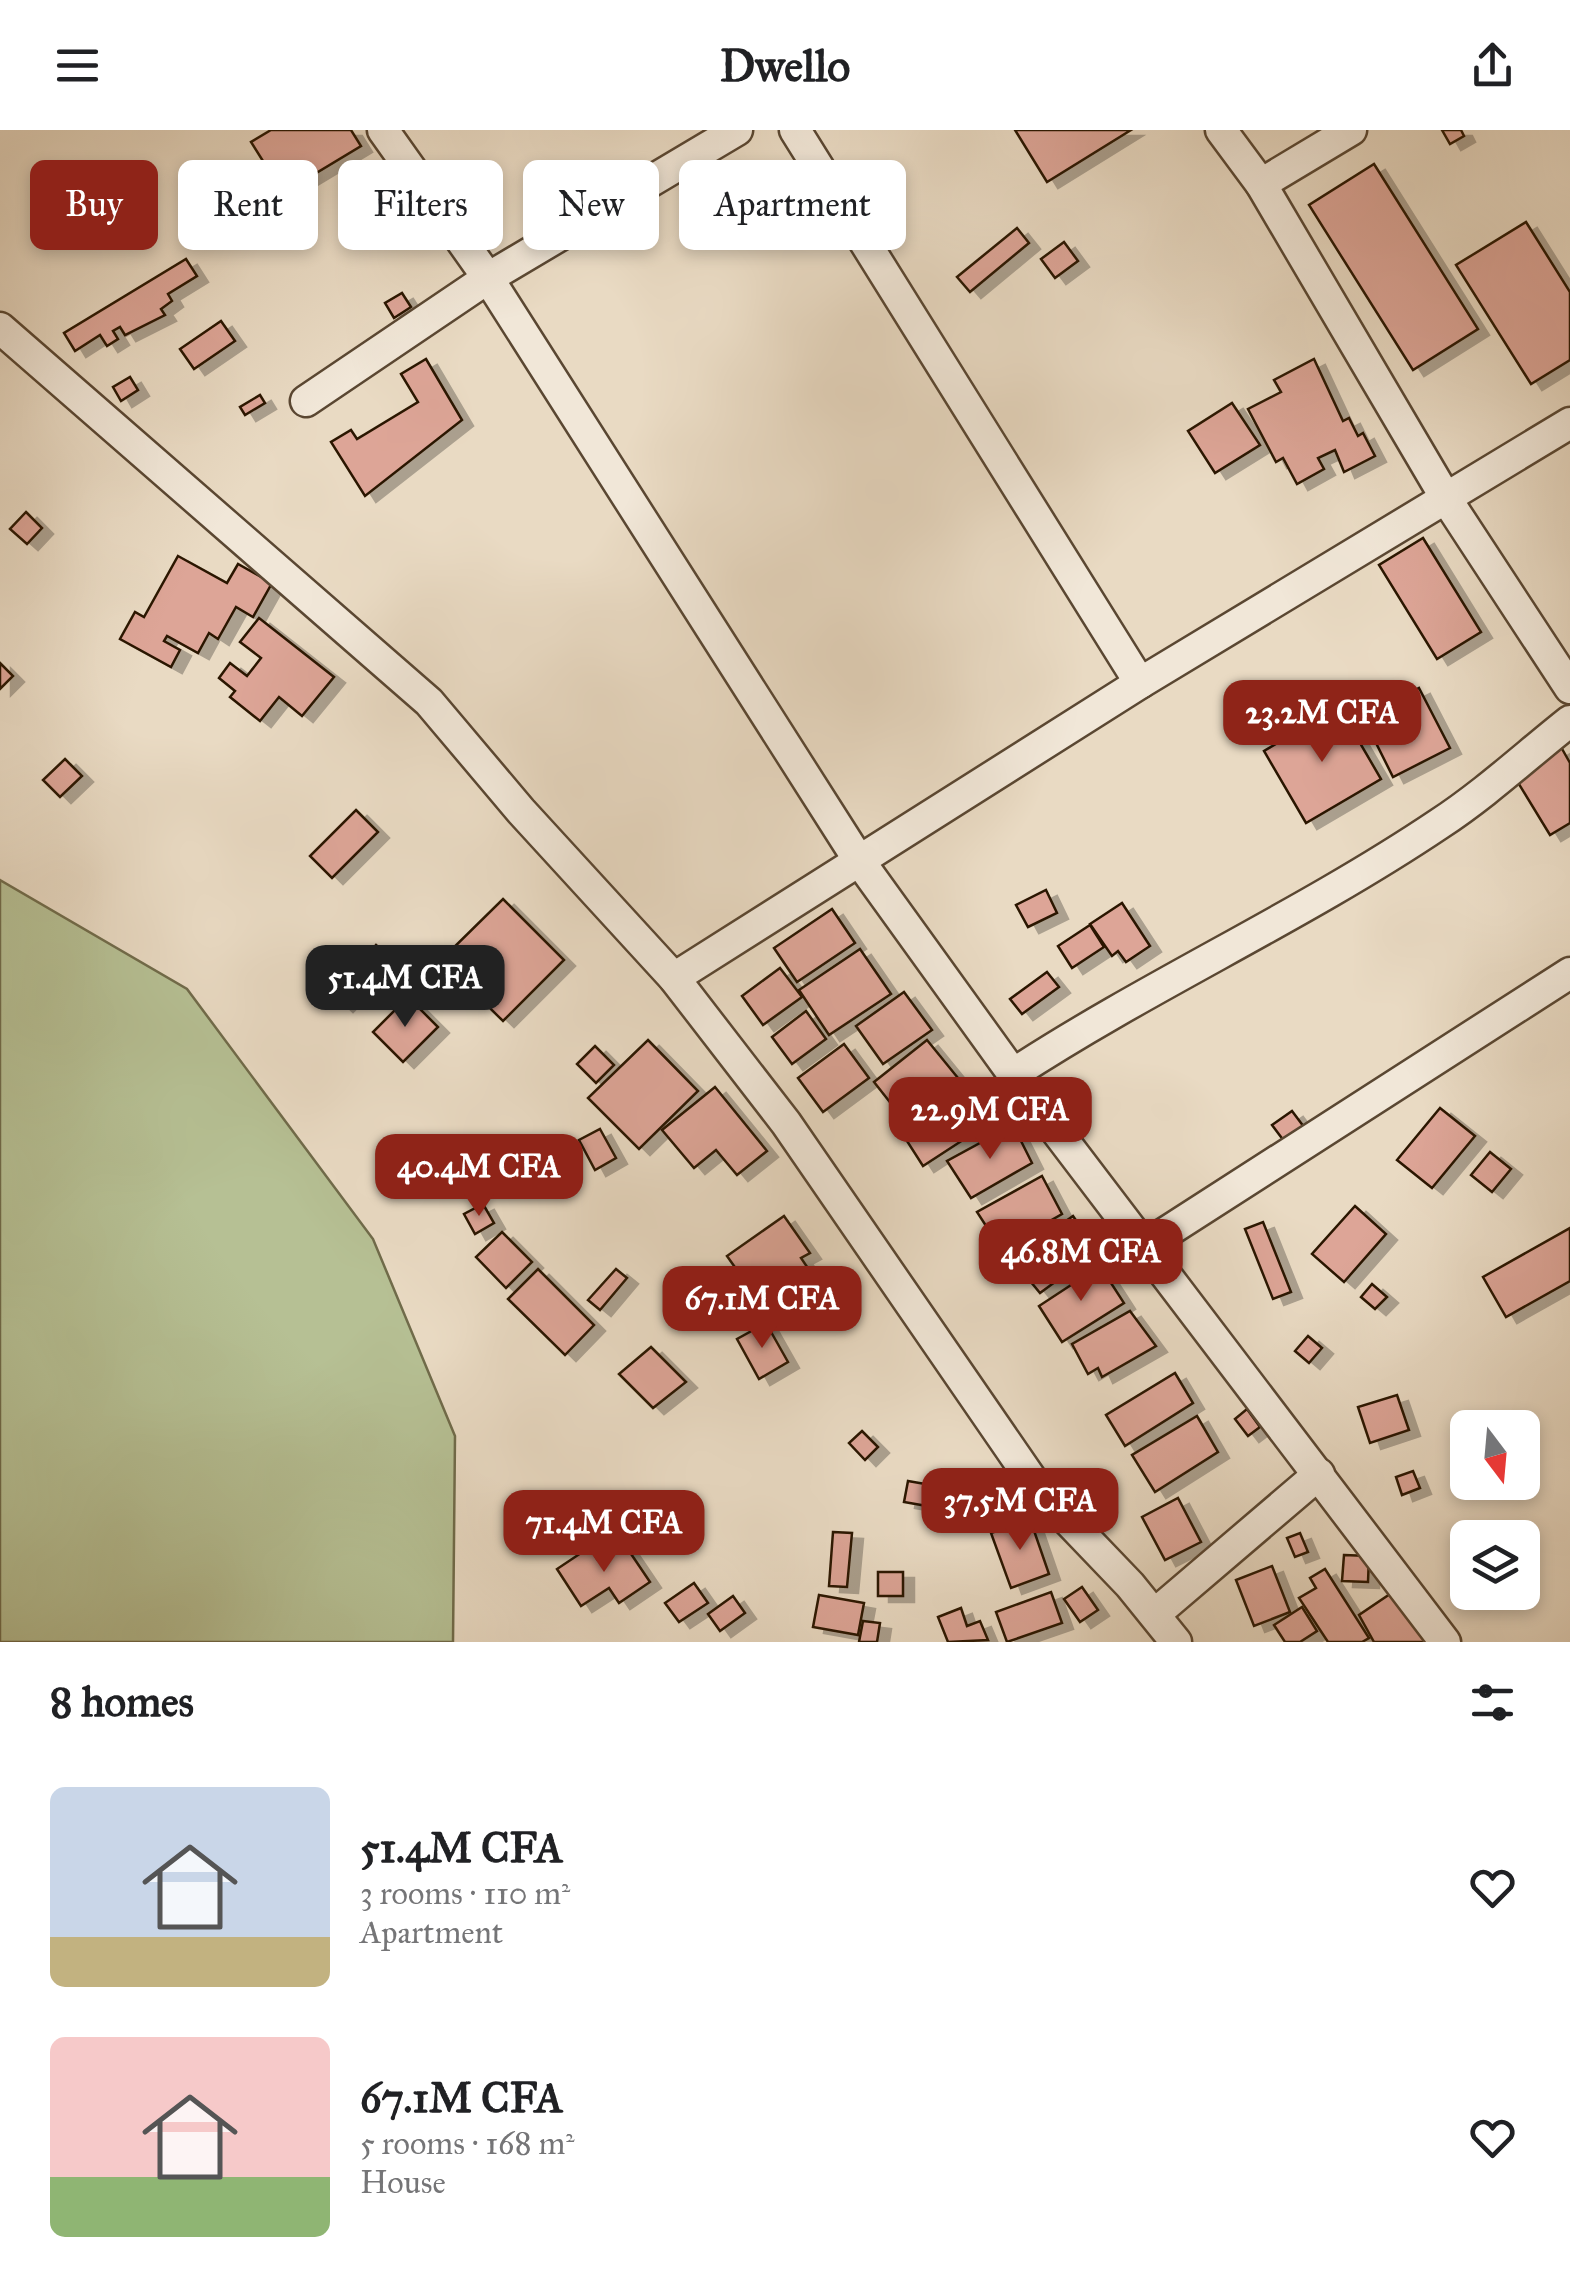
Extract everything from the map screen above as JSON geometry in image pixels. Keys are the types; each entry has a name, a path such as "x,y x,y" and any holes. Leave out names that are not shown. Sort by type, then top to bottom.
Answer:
{"street":[{"path":"383,130 488,278 858,859 1013,1074 1445,1642"},
{"path":"306,401 488,278 738,130"},
{"path":"795,130 1140,683"},
{"path":"1220,130 1262,184 1447,500 1570,688"},
{"path":"1262,184 1351,130"},
{"path":"0,328 429,702 521,812 674,978 786,1123 1038,1489 1155,1614 1176,1642"},
{"path":"674,978 1140,683 1570,423"},
{"path":"1013,1074 1096,1020 1216,958 1440,823 1570,720"},
{"path":"1145,1246 1570,973"},
{"path":"1155,1614 1319,1474"}],"green space":[{"path":"0,880 187,989 373,1239 455,1436 453,1642 0,1642"}],"building":[{"path":"271,130 351,130 361,146 318,172 318,160 262,160 251,142"},
{"path":"1015,130 1131,130 1047,182"},
{"path":"1442,130 1461,130 1464,136 1450,144"},
{"path":"1374,164 1478,329 1413,370 1309,205"},
{"path":"1526,222 1570,292 1570,360 1531,384 1456,265"},
{"path":"1017,228 1029,243 970,292 957,277"},
{"path":"1064,242 1078,261 1055,278 1041,259"},
{"path":"186,259 197,276 168,294 172,301 161,309 165,315 125,335 120,327 113,331 118,339 107,346 100,335 75,351 64,333"},
{"path":"402,293 411,307 394,318 385,303"},
{"path":"221,321 235,341 194,369 180,349"},
{"path":"426,359 462,420 365,496 331,442 351,430 357,439 418,402 401,374"},
{"path":"1314,359 1343,421 1349,418 1358,436 1363,433 1375,456 1344,472 1335,450 1318,458 1324,469 1297,484 1283,458 1276,462 1248,409 1281,392 1274,380"},
{"path":"130,377 138,390 121,401 113,387"},
{"path":"260,395 265,403 245,415 240,407"},
{"path":"1232,403 1260,445 1215,473 1188,431"},
{"path":"26,512 42,528 27,544 10,529"},
{"path":"1423,538 1481,632 1437,659 1379,565"},
{"path":"178,556 227,583 238,564 272,583 253,617 236,607 218,639 209,633 198,653 167,636 164,641 180,650 171,667 120,639 135,612 144,617"},
{"path":"259,618 334,677 302,716 279,697 260,721 230,697 235,691 219,678 230,663 247,676 261,658 240,642"},
{"path":"0,663 13,676 0,689"},
{"path":"1419,688 1450,748 1393,777 1363,717"},
{"path":"1339,707 1381,779 1306,823 1264,751"},
{"path":"1561,747 1570,763 1570,823 1550,835 1514,776"},
{"path":"65,759 82,776 60,797 43,780"},
{"path":"356,810 378,832 332,878 310,856"},
{"path":"1046,890 1057,913 1028,927 1016,905"},
{"path":"503,899 564,960 503,1021 441,960"},
{"path":"1122,903 1150,946 1126,962 1118,951 1112,956 1090,924"},
{"path":"832,909 855,943 797,982 774,948"},
{"path":"1090,925 1104,947 1072,968 1058,946"},
{"path":"376,945 388,955 378,968 365,958"},
{"path":"860,949 891,994 829,1035 799,990"},
{"path":"341,950 353,967 327,986 315,970"},
{"path":"780,968 802,997 763,1025 742,996"},
{"path":"352,971 364,983 342,1006 330,994"},
{"path":"1047,972 1059,987 1022,1014 1010,999"},
{"path":"904,992 932,1030 883,1064 856,1026"},
{"path":"408,997 438,1027 403,1062 373,1032"},
{"path":"806,1011 826,1039 792,1064 772,1037"},
{"path":"648,1040 698,1091 639,1149 588,1098"},
{"path":"927,1040 958,1078 904,1120 874,1082"},
{"path":"844,1044 869,1078 823,1112 798,1078"},
{"path":"595,1046 614,1065 596,1083 577,1064"},
{"path":"715,1087 767,1151 737,1175 716,1150 694,1168 662,1130"},
{"path":"961,1087 986,1125 923,1166 898,1127"},
{"path":"1002,1089 1017,1114 997,1126 982,1101"},
{"path":"1440,1108 1475,1136 1432,1188 1397,1160"},
{"path":"1292,1111 1304,1127 1284,1141 1272,1125"},
{"path":"1013,1125 1032,1163 971,1198 947,1161"},
{"path":"600,1129 616,1158 595,1170 579,1140"},
{"path":"1490,1152 1511,1169 1492,1192 1471,1175"},
{"path":"1042,1176 1062,1214 1001,1249 977,1212"},
{"path":"483,1204 494,1223 475,1234 464,1214"},
{"path":"1355,1206 1386,1234 1344,1282 1312,1254"},
{"path":"784,1216 810,1253 801,1258 816,1280 768,1314 727,1256"},
{"path":"1073,1216 1097,1251 1040,1293 1012,1259"},
{"path":"1263,1222 1291,1292 1273,1299 1245,1229"},
{"path":"1570,1228 1570,1281 1506,1317 1483,1277"},
{"path":"502,1232 532,1262 506,1288 476,1257"},
{"path":"1100,1266 1124,1303 1062,1342 1039,1306"},
{"path":"538,1269 594,1325 565,1355 508,1299"},
{"path":"616,1269 627,1278 600,1310 588,1300"},
{"path":"1372,1284 1387,1297 1375,1309 1361,1297"},
{"path":"736,1288 748,1315 732,1323 720,1295"},
{"path":"1130,1311 1156,1346 1102,1377 1098,1368 1088,1374 1072,1344"},
{"path":"766,1323 788,1362 759,1379 737,1339"},
{"path":"1308,1336 1322,1348 1309,1363 1295,1351"},
{"path":"651,1347 686,1382 653,1408 619,1374"},
{"path":"1175,1373 1193,1403 1125,1446 1106,1415"},
{"path":"1397,1395 1409,1430 1370,1443 1358,1407"},
{"path":"1247,1409 1260,1427 1248,1436 1235,1419"},
{"path":"1197,1416 1218,1452 1155,1492 1132,1455"},
{"path":"862,1431 878,1447 865,1460 849,1443"},
{"path":"1413,1471 1420,1488 1402,1495 1396,1477"},
{"path":"908,1481 931,1485 927,1506 904,1502"},
{"path":"1178,1498 1201,1542 1165,1560 1142,1517"},
{"path":"1030,1519 1049,1574 1011,1588 991,1533"},
{"path":"833,1532 852,1533 847,1587 829,1586"},
{"path":"1300,1533 1308,1552 1295,1557 1287,1538"},
{"path":"623,1542 650,1582 619,1603 609,1588 581,1606 557,1569 590,1547 597,1559"},
{"path":"1344,1555 1369,1556 1368,1582 1342,1581"},
{"path":"1272,1566 1290,1612 1254,1626 1236,1580"},
{"path":"1325,1569 1369,1638 1362,1642 1328,1642 1299,1598 1316,1588 1310,1578"},
{"path":"878,1572 903,1572 903,1596 878,1596"},
{"path":"694,1583 708,1603 679,1622 665,1603"},
{"path":"1082,1587 1098,1610 1080,1622 1064,1599"},
{"path":"1051,1592 1062,1623 1007,1642 996,1612"},
{"path":"1393,1592 1428,1642 1374,1642 1359,1615"},
{"path":"819,1595 864,1603 858,1635 813,1627"},
{"path":"733,1596 745,1613 720,1631 708,1614"},
{"path":"1302,1607 1317,1631 1300,1642 1285,1642 1274,1625"},
{"path":"961,1608 967,1626 980,1621 988,1640 948,1642 938,1617"},
{"path":"863,1621 880,1623 877,1642 859,1642"}]}
